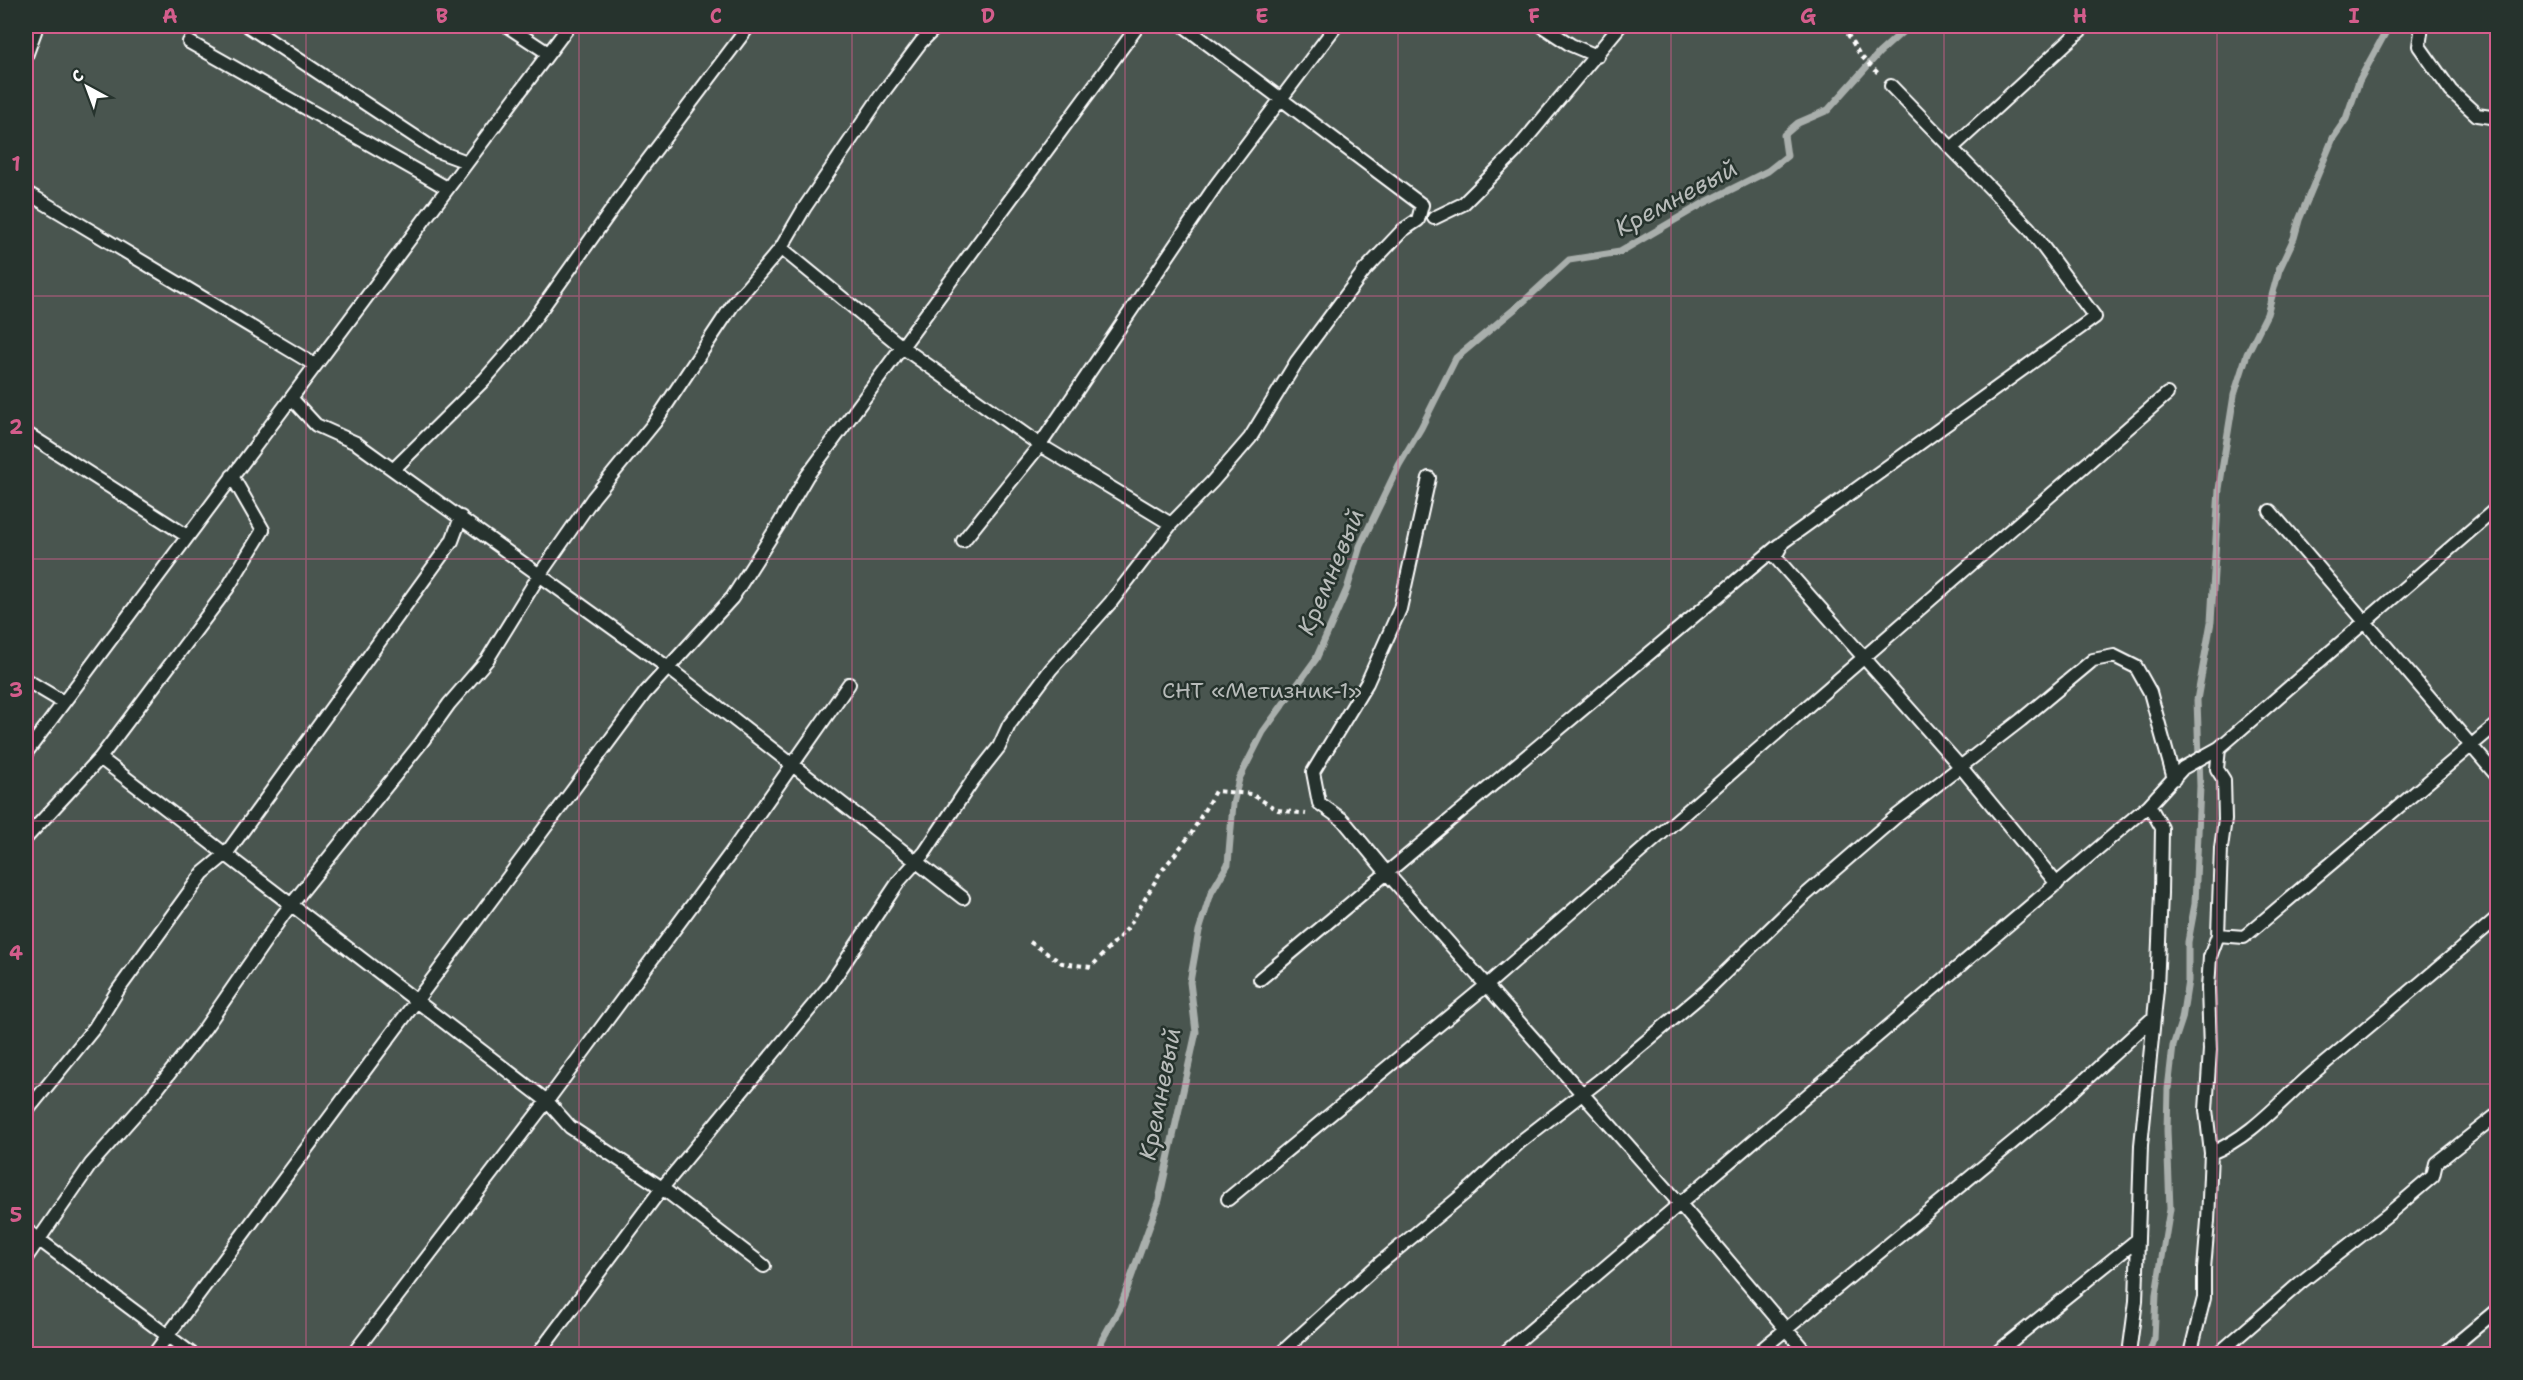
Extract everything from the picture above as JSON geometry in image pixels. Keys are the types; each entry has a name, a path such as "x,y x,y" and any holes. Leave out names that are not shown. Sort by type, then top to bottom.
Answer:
{"lane":[{"path":"26,56 37,26"},
{"path":"248,26 438,151 466,162"},
{"path":"507,26 548,53"},
{"path":"26,753 569,26"},
{"path":"394,469 470,396 520,339 638,173 749,26"},
{"path":"26,1258 91,1164 154,1094 205,1028 291,906 385,790 449,704 487,660 540,574 593,498 656,422 734,303 781,248 805,207 882,94 921,42 938,26"},
{"path":"154,1354 645,693 732,598 779,525 807,476 1137,26"},
{"path":"538,1354 662,1188 829,986 899,881 918,861 999,747 1009,725 1068,648 1111,602 1171,524 1250,438 1297,361 1351,288 1403,230 1418,220 1422,205 1184,26"},
{"path":"963,542 1040,446 1216,185 1336,26"},
{"path":"1542,26 1571,45 1597,56"},
{"path":"1434,218 1463,204 1515,152 1620,26"},
{"path":"1953,147 2085,26"},
{"path":"2422,26 2419,46 2451,91 2477,115 2498,118"},
{"path":"189,42 447,188"},
{"path":"1260,979 1783,542 2095,317 2029,228 1953,147 1891,86"},
{"path":"26,192 315,365"},
{"path":"781,248 902,347 1040,446 1171,524"},
{"path":"1228,1199 1487,985 2167,394"},
{"path":"291,398 316,425 356,443 394,469 668,667 963,898"},
{"path":"26,433 187,536"},
{"path":"26,838 100,758 227,589 262,530 232,476"},
{"path":"1429,478 1400,609 1367,683 1313,772 1319,803 1342,820 1680,1204 1807,1354"},
{"path":"1503,1354 2149,805 2183,768 2219,748 2498,507"},
{"path":"2270,511 2498,777"},
{"path":"26,1112 95,1027 118,990 203,873 226,854 452,541 460,517"},
{"path":"1783,542 1775,557 1960,767 2057,884"},
{"path":"1280,1354 1379,1264 1471,1188 1520,1142 1705,992 1735,960 1803,897 1898,815 2093,660 2114,656 2136,667 2150,692 2174,779"},
{"path":"26,680 63,702"},
{"path":"353,1354 547,1101 730,854 849,684"},
{"path":"2218,935 2244,937 2498,723"},
{"path":"2190,1354 2204,1298 2211,1153 2206,1110 2210,1050 2208,988 2210,957 2218,935 2221,848 2225,819 2224,780 2217,769 2219,748"},
{"path":"100,758 416,1003 547,1101 570,1127 662,1188 764,1266"},
{"path":"2129,1354 2136,1301 2141,1144 2157,978 2162,828 2149,805"},
{"path":"2211,1153 2230,1145 2261,1123 2311,1075 2498,917"},
{"path":"1756,1354 2052,1110 2153,1018"},
{"path":"2218,1354 2300,1283 2433,1176 2436,1163 2498,1114"},
{"path":"26,1230 192,1354"},
{"path":"1995,1354 2137,1240"},
{"path":"2444,1354 2498,1309"}],"path":[{"path":"1843,26 1860,55 1891,86"},
{"path":"1030,942 1062,963 1091,967 1128,928 1160,873 1191,834 1215,791 1251,794 1278,810 1307,814"}],"green space":[{"name":"СНТ «Метизник-1»","path":"26,26 2497,26 2497,1354 26,1354"}],"waterway":[{"name":"Кремневый","path":"1097,1354 1120,1308 1159,1200 1196,1032 1190,982 1199,931 1211,893 1228,864 1233,804 1239,779 1263,732 1316,659 1347,589 1360,546 1399,465 1421,428 1456,358 1569,260 1620,252 1704,203 1768,171 1787,156 1784,135 1798,123 1828,110 1879,53 1909,26"},
{"path":"2149,1354 2154,1340 2156,1294 2170,1209 2168,1089 2173,1046 2182,1019 2188,981 2188,942 2195,904 2200,786 2197,700 2211,622 2219,489 2234,395 2247,354 2267,314 2279,270 2333,138 2346,119 2359,81 2389,26"}]}
